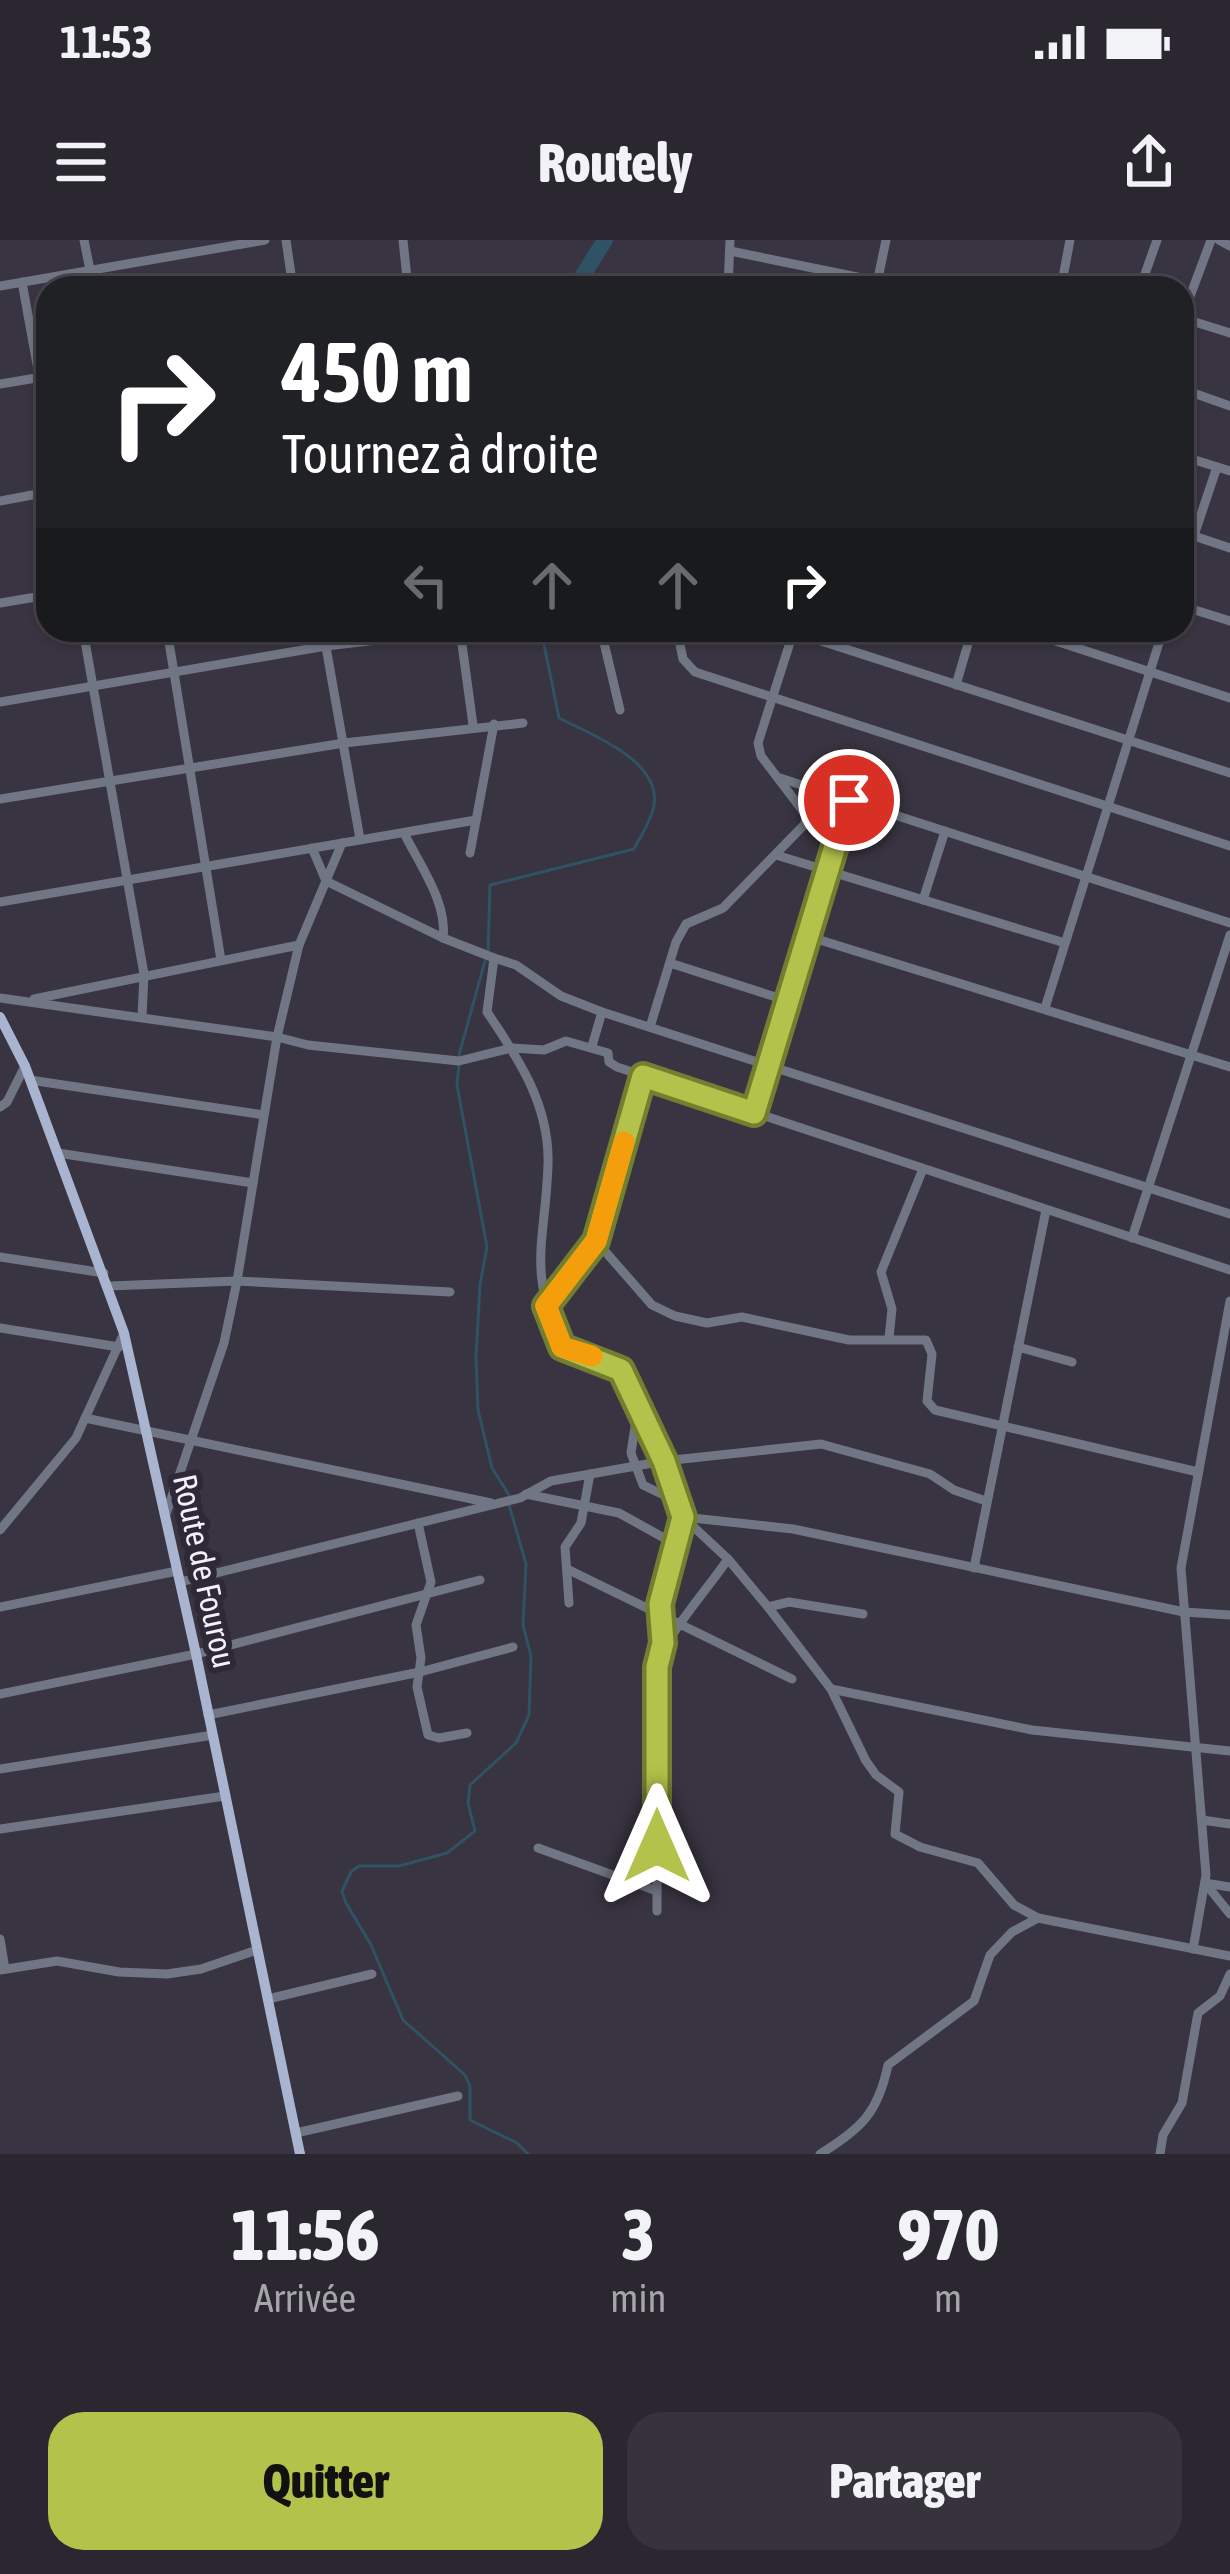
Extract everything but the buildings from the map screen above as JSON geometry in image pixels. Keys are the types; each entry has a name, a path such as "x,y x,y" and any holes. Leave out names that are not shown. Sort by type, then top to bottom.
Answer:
{"main road":[{"name":"Route de Fourou","path":"0,1017 25,1066 124,1334 123,1347 147,1430 196,1654 299,2154"}],"street":[{"path":"84,240 89,271"},
{"path":"59,276 265,240"},
{"path":"286,240 291,276"},
{"path":"403,240 407,276"},
{"path":"878,276 886,240"},
{"path":"1063,276 1070,240"},
{"path":"1144,276 1156,240"},
{"path":"1194,290 1215,240 1230,246"},
{"path":"729,276 730,246 842,276"},
{"path":"0,286 36,280"},
{"path":"22,282 36,342"},
{"path":"1194,322 1230,333"},
{"path":"0,384 36,377"},
{"path":"1194,393 1230,406"},
{"path":"1194,460 1230,471"},
{"path":"1217,467 1194,536 1230,548"},
{"path":"0,501 36,494"},
{"path":"0,603 36,597"},
{"path":"1194,610 1230,622"},
{"path":"85,642 144,974 142,1017"},
{"path":"169,642 221,960"},
{"path":"325,642 359,839"},
{"path":"0,702 363,642"},
{"path":"462,642 473,725"},
{"path":"604,642 620,710"},
{"path":"679,642 683,659 695,672 1230,846"},
{"path":"650,1027 686,924 723,908 805,824 806,814 760,756 758,743 789,642"},
{"path":"825,642 1230,773"},
{"path":"956,685 969,642"},
{"path":"1059,642 1230,698"},
{"path":"1045,1009 1158,642"},
{"path":"0,800 344,742 523,723"},
{"path":"470,853 494,724"},
{"path":"779,778 1230,923"},
{"path":"754,1113 849,800"},
{"path":"0,902 476,820"},
{"path":"923,900 945,831"},
{"path":"404,833 440,907 443,938"},
{"path":"165,1517 224,1343 277,1036 299,946 342,843"},
{"path":"312,848 326,881 443,938 516,965 561,996 1230,1214"},
{"path":"776,855 1065,944"},
{"path":"1132,1238 1230,935"},
{"path":"807,936 1230,1067"},
{"path":"24,1001 299,946"},
{"path":"494,957 487,1012 530,1077 544,1124 548,1162 538,1264 546,1306 562,1347 621,1370 664,1461 683,1517 728,1559 768,1607 831,1689 866,1761 899,1792 895,1834 920,1847 978,1863 1014,1905 1038,1918 1230,1957"},
{"path":"670,963 788,1001"},
{"path":"0,998 277,1036 308,1045 459,1061 512,1048 544,1050 566,1041 592,1046 608,1053 616,1067 1230,1270"},
{"path":"592,1046 602,1012"},
{"path":"2,1104 25,1066"},
{"path":"546,1306 596,1241 643,1076"},
{"path":"30,1080 264,1115"},
{"path":"58,1153 253,1183"},
{"path":"889,1339 892,1309 881,1272 923,1169"},
{"path":"974,1568 1046,1210"},
{"path":"596,1241 652,1305 675,1316 707,1323 742,1317 849,1340 926,1340 931,1346 927,1401 935,1410 1198,1472"},
{"path":"0,1257 106,1279 450,1292"},
{"path":"1193,1949 1205,1883 1181,1568 1230,1301"},
{"path":"0,1328 123,1347 76,1438 0,1530"},
{"path":"1018,1347 1072,1362"},
{"path":"638,1407 632,1432 643,1485 678,1502"},
{"path":"86,1418 504,1502"},
{"path":"0,1607 178,1576 418,1523 504,1502 551,1481 664,1461 821,1444 930,1474 954,1490 986,1501"},
{"path":"569,1604 565,1547 586,1506 590,1474"},
{"path":"526,1494 619,1513 675,1544"},
{"path":"683,1517 794,1529 1184,1612 1230,1616"},
{"path":"657,1911 660,1604 683,1517"},
{"path":"418,1523 431,1582 416,1625 422,1658 417,1687 428,1735 467,1733"},
{"path":"663,1643 682,1627 728,1559"},
{"path":"566,1569 791,1679"},
{"path":"0,1694 196,1654 480,1580"},
{"path":"768,1607 789,1601 863,1614"},
{"path":"208,1715 419,1672 513,1646"},
{"path":"831,1689 1032,1730 1230,1751"},
{"path":"0,1769 212,1735"},
{"path":"0,1829 225,1796"},
{"path":"1202,1820 1230,1824"},
{"path":"538,1848 657,1891"},
{"path":"1205,1883 1230,1887"},
{"path":"1205,1883 1230,1914"},
{"path":"820,2154 854,2133 883,2092 888,2065 974,2001 990,1955 1012,1932 1038,1918"},
{"path":"0,1939 2,1970 57,1961 119,1972 167,1974 201,1969 257,1950"},
{"path":"1160,2154 1163,2135 1182,2103 1198,2013 1220,1996 1230,1974"},
{"path":"268,1999 372,1975"},
{"path":"296,2133 458,2096"},
{"path":"1163,2135 1171,2154"}],"waterway":[{"path":"582,276 605,240"},
{"path":"488,952 490,885 634,849 654,805 653,789 635,762 559,718 543,642"},
{"path":"459,1055 485,961"},
{"path":"459,1065 457,1085 487,1247 476,1356 478,1410 492,1468 509,1495"},
{"path":"509,1505 526,1564 523,1625 531,1656 529,1715 516,1743 470,1785 468,1803 475,1831 447,1853 399,1866 359,1866 342,1891 403,2020 465,2075 470,2086 470,2120 517,2143 528,2154"}],"slow traffic":[{"path":"592,1356 562,1347 546,1306 596,1241 624,1142"}],"route":[{"path":"657,1846 660,1604 683,1517 664,1461 621,1370 562,1347 546,1306 596,1241 643,1076 754,1113 849,800"}]}
